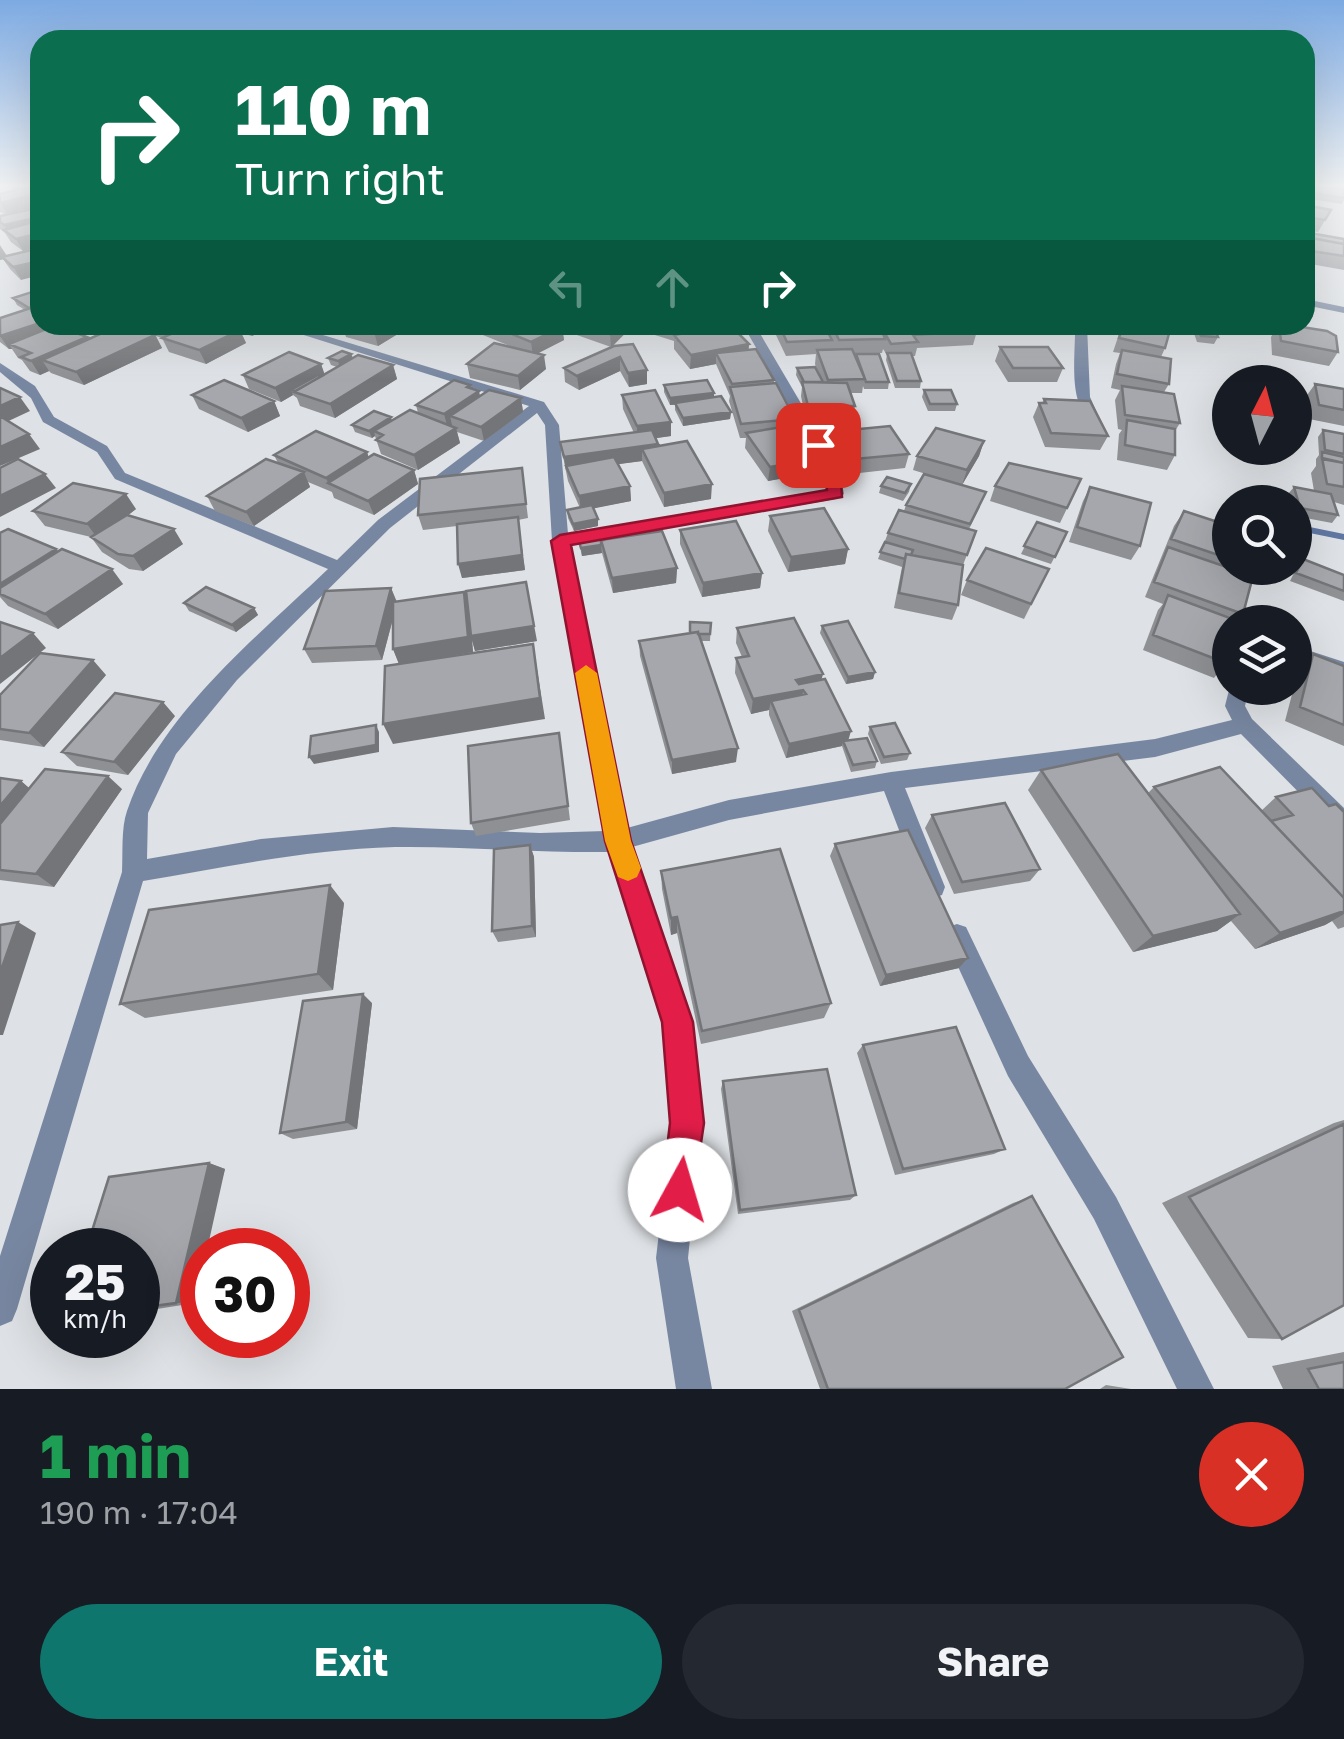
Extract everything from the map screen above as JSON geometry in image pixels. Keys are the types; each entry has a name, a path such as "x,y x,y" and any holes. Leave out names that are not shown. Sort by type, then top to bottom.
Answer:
{"street":[{"path":"1315,305 1341,313"},
{"path":"311,335 539,405 552,425 560,541 618,841 678,1022 687,1123 672,1258 694,1389"},
{"path":"560,541 836,494 832,468 754,335"},
{"path":"1081,335 1084,396 1091,415"},
{"path":"0,368 24,382 43,402 48,419 102,449 120,476 338,567"},
{"path":"0,1309 134,872 137,813 168,750 230,675 338,567 397,513 539,405"},
{"path":"1312,658 1344,669"},
{"path":"1235,705 1244,725 1344,823"},
{"path":"134,872 261,850 393,837 540,844 618,841 729,810 891,780 1156,748 1244,725"},
{"path":"891,780 935,892 1018,1066 1105,1208 1196,1389"}],"building":[{"path":"30,250 30,263 13,267 2,257"},
{"path":"1315,250 1344,250 1344,256 1315,252"},
{"path":"30,293 30,308 29,308 13,298"},
{"path":"30,308 30,326 0,336 0,318"},
{"path":"1327,331 1336,336 1338,352 1281,341 1280,335"},
{"path":"31,335 87,337 31,361 21,357 31,353 9,344"},
{"path":"98,335 155,335 76,372 42,360"},
{"path":"168,335 230,335 199,350 162,338"},
{"path":"514,335 545,335 531,342"},
{"path":"674,335 740,335 749,344 691,355"},
{"path":"784,335 829,335 832,340 787,342"},
{"path":"837,335 884,335 885,339 839,340"},
{"path":"886,335 913,335 918,342 891,344"},
{"path":"1120,335 1169,335 1165,348 1119,338"},
{"path":"494,343 544,355 518,376 467,364"},
{"path":"633,344 647,370 628,373 620,357 577,376 564,368 614,346"},
{"path":"1000,347 1048,347 1063,368 1013,368"},
{"path":"756,349 774,380 732,384 716,353"},
{"path":"852,349 865,379 828,380 817,350"},
{"path":"1122,350 1171,359 1169,384 1117,374"},
{"path":"342,351 351,354 338,361 328,358"},
{"path":"289,352 321,364 275,388 243,375"},
{"path":"887,353 911,353 921,381 897,381"},
{"path":"856,354 879,354 889,382 866,382"},
{"path":"358,355 393,365 330,404 294,392"},
{"path":"815,367 823,382 804,382 797,368"},
{"path":"318,375 322,376 291,390"},
{"path":"224,380 274,401 241,418 192,395"},
{"path":"454,380 479,391 444,414 416,405"},
{"path":"707,380 714,393 670,398 664,385"},
{"path":"802,382 847,383 855,406 808,406"},
{"path":"776,383 795,419 741,424 730,387"},
{"path":"1315,384 1344,389 1344,410 1319,405"},
{"path":"1122,386 1174,394 1180,423 1125,415"},
{"path":"0,388 20,397 0,406"},
{"path":"489,390 521,398 481,427 450,416"},
{"path":"655,390 671,422 637,426 622,395"},
{"path":"924,390 951,390 957,404 930,404"},
{"path":"721,396 731,412 683,418 675,403"},
{"path":"1044,399 1090,401 1108,436 1051,433 1039,403 1046,403"},
{"path":"410,410 456,428 414,455 376,440 383,435 374,431"},
{"path":"374,411 391,417 369,431 352,425"},
{"path":"0,416 29,434 0,447"},
{"path":"1127,420 1175,429 1175,455 1125,445"},
{"path":"794,425 820,458 770,467 746,433"},
{"path":"890,426 909,454 844,460 828,432"},
{"path":"936,428 984,441 967,470 917,456"},
{"path":"652,430 658,444 564,457 560,442"},
{"path":"1323,430 1344,434 1344,454 1325,450"},
{"path":"316,431 367,452 326,478 274,455"},
{"path":"687,441 712,484 664,493 642,449"},
{"path":"1322,452 1344,457 1344,463 1322,459"},
{"path":"374,454 414,470 368,501 328,483"},
{"path":"614,457 630,486 579,496 566,466"},
{"path":"1322,458 1344,463 1344,487 1327,484"},
{"path":"18,459 45,474 0,496 0,468"},
{"path":"266,459 304,472 246,512 207,496"},
{"path":"1009,463 1081,479 1067,508 995,486"},
{"path":"522,468 526,504 418,515 420,479"},
{"path":"924,474 986,492 970,524 906,505"},
{"path":"887,477 911,484 905,493 881,486"},
{"path":"73,483 126,494 87,524 33,511"},
{"path":"1090,487 1151,503 1140,546 1077,527"},
{"path":"1312,490 1331,494 1338,515 1312,510"},
{"path":"592,505 598,519 573,524 567,510"},
{"path":"824,508 848,549 791,557 770,516"},
{"path":"899,510 976,531 967,555 888,533"},
{"path":"1184,511 1212,520 1212,553 1171,539"},
{"path":"127,515 174,529 133,556 118,554 91,537"},
{"path":"518,517 522,555 458,564 457,524"},
{"path":"736,521 762,573 703,583 680,530"},
{"path":"1037,522 1067,532 1055,557 1024,546"},
{"path":"8,529 56,549 0,584 0,533"},
{"path":"662,531 677,568 612,578 601,540"},
{"path":"601,534 601,545 581,548 578,538"},
{"path":"885,542 913,550 905,559 880,552"},
{"path":"1168,547 1212,562 1212,585 1251,585 1245,605 1218,605 1154,582"},
{"path":"986,548 1049,569 1031,604 967,580"},
{"path":"62,549 112,569 45,614 0,594 0,588"},
{"path":"906,554 963,565 958,605 899,593"},
{"path":"1312,563 1344,575 1344,591 1312,579"},
{"path":"526,582 534,626 471,636 466,591"},
{"path":"206,587 254,608 232,625 184,603"},
{"path":"391,588 376,646 304,649 325,591"},
{"path":"464,592 468,637 393,649 393,602"},
{"path":"1168,595 1212,611 1212,658 1153,635"},
{"path":"794,618 823,674 796,680 799,684 825,679 851,731 789,744 771,701 806,694 803,690 753,699 736,658 749,656 737,628"},
{"path":"848,621 875,672 848,677 822,626"},
{"path":"0,622 33,633 0,658"},
{"path":"690,622 711,623 710,634 690,633"},
{"path":"698,632 738,748 672,760 639,641"},
{"path":"533,644 540,698 383,724 385,666"},
{"path":"40,653 93,660 29,733 0,729 0,695"},
{"path":"1313,654 1344,666 1344,725 1300,707 1312,705"},
{"path":"115,693 163,702 114,762 62,752"},
{"path":"895,723 910,753 884,757 870,727"},
{"path":"376,725 376,745 309,757 311,736"},
{"path":"559,733 568,806 471,823 468,746"},
{"path":"867,738 877,761 853,765 843,741"},
{"path":"1118,754 1240,914 1153,936 1041,770"},
{"path":"1220,767 1344,898 1344,911 1280,933 1154,787"},
{"path":"45,769 108,776 36,874 0,870 0,824"},
{"path":"0,778 21,781 0,806"},
{"path":"1312,788 1329,806 1336,804 1344,812 1344,898 1271,821 1293,815 1276,797"},
{"path":"1005,803 1040,869 962,882 932,815"},
{"path":"908,830 968,958 886,975 835,844"},
{"path":"530,845 532,926 492,931 494,849"},
{"path":"780,849 831,1003 702,1031 677,917 671,918 661,871"},
{"path":"330,885 318,974 120,1004 149,910"},
{"path":"18,922 0,973 0,925"},
{"path":"363,994 346,1122 280,1133 303,1001"},
{"path":"956,1027 1005,1149 903,1169 863,1045"},
{"path":"827,1069 856,1195 740,1210 723,1081"},
{"path":"1344,1124 1344,1305 1282,1339 1189,1197"},
{"path":"209,1163 194,1228 180,1228 180,1286 176,1303 160,1305 160,1228 93,1228 109,1177"},
{"path":"1032,1196 1123,1357 1065,1389 828,1389 799,1310"},
{"path":"1344,1362 1344,1389 1319,1389 1308,1369"}],"waterway":[{"path":"1312,530 1344,537"}],"slow traffic":[{"path":"586,673 618,841 628,868"}],"route":[{"path":"680,1190 687,1123 678,1022 618,841 560,541 683,517 836,494 832,468 818,445"}]}
